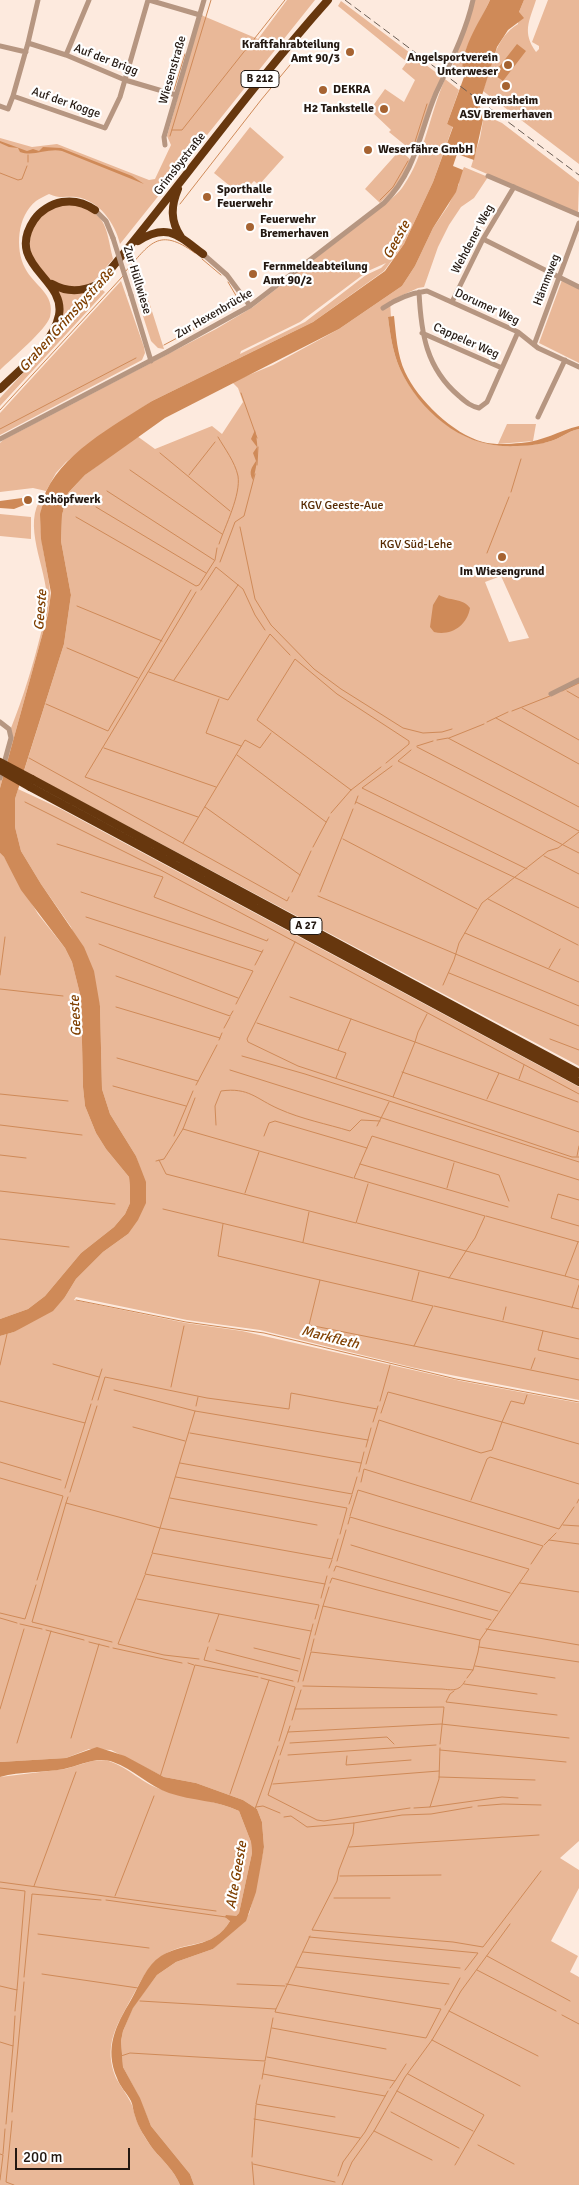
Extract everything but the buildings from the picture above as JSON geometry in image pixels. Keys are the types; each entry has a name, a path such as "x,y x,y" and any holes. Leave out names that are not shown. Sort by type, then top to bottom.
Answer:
{"highway":[{"name":"Grimsbystraße","path":"48,341 132,244 254,86 328,0"},
{"path":"181,237 176,228 172,213 175,197 183,179"},
{"path":"48,341 57,322 58,298 48,282 34,268 28,254 27,239 34,220 49,207 63,202 78,202 95,210"},
{"path":"132,244 156,232 167,231 181,237 203,254"},
{"path":"48,282 65,290 78,290 90,288 101,281"},
{"name":"B 212","path":"0,389 48,341"},
{"name":"A 27","path":"0,762 31,783 579,1082"},
{"name":"A 27","path":"0,770 31,783 579,1074"}],"street":[{"path":"13,96 38,0"},
{"path":"66,55 89,0"},
{"path":"125,80 149,0 200,15"},
{"name":"Wiesenstraße","path":"164,145 164,137 204,0"},
{"name":"Zur Hexenbrücke","path":"0,439 216,327 250,306 384,203 399,186 415,156 435,97 450,66 473,0"},
{"name":"Auf der Brigg","path":"28,43 66,55 125,80 176,94"},
{"path":"0,46 26,52"},
{"name":"Auf der Kogge","path":"0,106 8,108 13,96 105,128 120,97 125,80"},
{"path":"488,176 579,216"},
{"name":"Wehdener Weg","path":"452,302 483,239 514,187"},
{"name":"Zur Hüllwiese","path":"95,210 106,221 114,238 151,360"},
{"name":"Hämmweg","path":"534,345 579,223"},
{"path":"483,239 579,287"},
{"path":"203,254 227,275 250,306"},
{"name":"Dorumer Weg","path":"419,292 427,291 518,332 534,345 579,367"},
{"path":"383,308 391,302 419,292 422,333 429,356 444,380 469,405 479,408 488,402 518,332"},
{"name":"Cappeler Weg","path":"422,333 502,368"},
{"path":"538,417 565,360"},
{"path":"551,694 579,680"},
{"path":"0,722 9,729 11,738 0,778"}],"green space":[{"path":"287,0 315,0 120,244 114,228 105,214 84,199 49,194 30,207 25,215 20,233 20,252 25,268 50,302 50,317 35,337 0,370 0,138 32,147 57,144 149,180 155,179 171,145 167,136 201,15 258,39"},
{"path":"475,0 490,0 466,49 464,77 452,67"},
{"path":"524,0 536,0 529,21 528,33 536,52 539,46 532,42 548,0 579,0 579,164 483,91 495,53 504,37 518,24 519,12"},
{"path":"341,1 442,77 432,97 414,150 411,150 389,132 391,130 370,110 385,89 404,102 415,80 402,69 407,62 338,6"},
{"path":"445,79 459,90 447,124 453,126 433,182 404,244 384,271 313,322 152,401 100,436 66,462 56,473 46,491 33,488 0,492 0,443 3,440 216,329 253,307 395,196 411,174 417,161","holes":["386,263 381,268 366,275 305,322 240,354 241,351 300,322 368,271"]},
{"path":"484,115 502,123 579,182 578,213 471,167 480,138"},
{"path":"250,127 284,157 259,185 254,181 241,195 214,173"},
{"path":"400,150 411,160 398,185 380,203 365,189"},
{"path":"464,167 488,177 474,198 461,207 449,225 438,247 424,287 390,301 391,317 388,317 395,357 409,384 432,413 461,434 495,445 513,446 532,445 555,440 571,431 579,429 579,1066 24,771 64,644 71,595 61,541 62,515 68,493 85,475 137,436 155,449 212,426 222,434 243,402 238,388 232,382 273,365 339,329 402,286 415,266 433,228 448,206 459,184 458,179","holes":["501,576 529,638 509,642 485,582"]},
{"path":"69,203 98,215 106,228 113,259 90,284 73,289 60,286 48,279 39,269 33,257 30,244 32,231 39,219 50,209"},
{"path":"137,264 164,349 158,348 151,341 129,272"},
{"path":"562,280 579,289 579,363 539,343"},
{"path":"121,281 144,347 145,353 142,360 0,435 0,413"},
{"path":"55,288 87,290 59,322"},
{"path":"101,289 105,292 0,406 0,398"},
{"path":"507,424 536,424 533,441 498,444"},
{"path":"39,502 43,502 41,535 50,602 0,788 0,781 12,739 11,728 31,669 47,607 45,581 35,540 35,514"},
{"path":"0,514 31,517 31,539 0,536"},
{"path":"18,789 59,808 579,1087 579,1400 415,1368 260,1330 187,1320 76,1297 74,1300 186,1323 242,1331 461,1381 579,1403 579,1841 560,1858 579,1870 579,1888 551,1941 578,1956 570,1972 579,1977 579,2185 194,2185 190,2174 151,2126 137,2093 123,2067 121,2041 133,2007 157,1975 176,1962 213,1949 249,1914 264,1847 262,1822 257,1809 243,1800 196,1783 164,1777 111,1750 89,1749 66,1758 0,1762 0,1336 14,1332 65,1297 76,1279 103,1252 128,1234 140,1168 136,1156 110,1114 102,1089 100,1006 71,927 21,851 15,827 15,799"},
{"path":"0,853 38,914 65,948 72,962 81,998 85,1106 96,1133 106,1149 129,1177 130,1203 125,1214 114,1227 81,1253 45,1296 28,1309 0,1319"},
{"path":"105,1760 113,1762 160,1789 220,1804 239,1811 251,1842 252,1853 239,1913 232,1917 218,1935 202,1942 175,1949 154,1963 145,1974 120,2018 111,2046 112,2067 116,2078 131,2103 139,2127 180,2185 0,2185 0,1777 65,1769 92,1761"}],"shaded area":[{"path":"490,0 524,0 519,12 524,18 508,30 497,47 479,105 484,115 474,160 457,154 453,166 463,170 456,192 433,228 415,266 402,286 339,329 165,418 85,475 68,493 62,515 61,541 71,595 64,644 15,799 15,827 21,851 84,947 94,971 100,1006 102,1089 110,1114 136,1156 146,1182 146,1203 138,1220 128,1234 103,1252 76,1279 65,1297 53,1311 14,1332 0,1336 0,1319 28,1309 45,1296 81,1253 114,1227 125,1214 130,1203 129,1177 106,1149 96,1133 85,1106 81,998 72,962 65,948 21,890 4,857 0,853 0,788 48,614 51,593 41,539 40,514 43,503 39,502 40,499 43,499 50,483 61,468 89,442 105,431 152,401 313,322 385,271 404,244 433,182 453,127 447,124 464,77 462,68 466,48"},
{"path":"517,44 526,51 503,81 496,76 501,69 499,67"},
{"path":"0,141 27,151 33,149 39,151 43,147 61,148 132,176 144,184 62,151 25,153 20,152 18,148 0,143"},
{"path":"394,316 400,359 411,383 427,404 460,432 483,442 507,444 537,440 579,426 579,429 571,431 555,440 513,446 495,445 477,441 446,425 419,400 400,369 392,343 388,317"},
{"path":"255,430 257,443 257,447 251,439"},
{"path":"257,447 256,467 253,480 251,472 256,461 253,453"},
{"path":"22,498 24,505 14,509 0,508 0,501"},
{"path":"439,595 460,601 470,608 466,620 452,631 434,632 430,627 433,605"},
{"name":"Alte Geeste","path":"97,1747 125,1756 164,1777 196,1783 243,1800 257,1809 262,1822 264,1847 256,1892 246,1921 213,1949 176,1962 157,1975 133,2008 123,2031 121,2041 123,2067 140,2098 151,2126 190,2174 194,2185 180,2185 171,2170 142,2133 131,2101 120,2084 113,2067 112,2047 121,2019 151,1965 170,1951 198,1944 215,1937 230,1921 225,1917 226,1915 236,1916 239,1913 252,1853 251,1842 239,1811 231,1807 169,1793 120,1765 107,1760 94,1761 64,1769 0,1777 0,1762 66,1758"}],"waterway":[{"path":"170,136 211,0"},
{"path":"172,130 182,130 285,0"},
{"path":"174,90 185,54"},
{"name":"Graben Grimsbystraße","path":"180,204 290,65"},
{"path":"413,148 427,104"},
{"path":"28,155 28,162"},
{"path":"380,200 393,187 408,161"},
{"path":"0,173 18,180 22,179 27,166"},
{"path":"125,272 148,247 163,240 182,245 195,253"},
{"path":"202,259 221,275"},
{"name":"Graben Grimsbystraße","path":"0,410 123,276"},
{"path":"164,345 237,306 238,299 228,282"},
{"path":"0,429 136,358"},
{"path":"241,393 257,438"},
{"path":"218,437 230,456 238,476 235,501 219,544"},
{"path":"189,475 215,442"},
{"path":"257,465 258,447"},
{"path":"160,453 230,511"},
{"path":"511,492 521,459"},
{"path":"130,470 222,534"},
{"path":"220,562 235,522 244,516 255,474"},
{"path":"107,491 214,560"},
{"path":"487,553 509,497"},
{"path":"96,507 206,573"},
{"path":"76,517 196,586 199,585 215,560 217,548"},
{"path":"240,527 255,599 271,625 314,669 341,689 403,728 423,733 442,732 452,729"},
{"path":"201,590 216,567 243,589 255,615 265,630"},
{"path":"174,680 238,585"},
{"path":"46,704 108,731 191,590"},
{"path":"196,592 85,777 198,817"},
{"path":"77,606 162,641"},
{"path":"149,672 228,700 270,634 290,655"},
{"path":"67,648 138,678"},
{"path":"351,790 257,720 295,659 337,694 409,741 409,744 386,763"},
{"path":"562,691 579,683"},
{"path":"567,691 579,698"},
{"path":"512,711 550,696"},
{"path":"219,699 206,733 241,746"},
{"path":"522,708 579,740"},
{"path":"487,722 508,712"},
{"path":"496,718 579,764"},
{"path":"449,738 484,724"},
{"path":"183,843 245,740 260,748 271,733"},
{"path":"437,740 448,738 579,807"},
{"path":"417,746 433,741"},
{"path":"417,747 579,831"},
{"path":"104,748 216,787"},
{"path":"411,750 398,761 579,853"},
{"path":"237,755 326,822"},
{"path":"29,758 287,901 289,897"},
{"path":"392,766 362,788 527,869"},
{"path":"331,813 351,790 381,767"},
{"path":"355,804 358,796"},
{"path":"25,802 157,868 579,1094"},
{"path":"356,802 579,908"},
{"path":"205,807 300,875"},
{"path":"320,892 353,809"},
{"path":"313,847 329,817"},
{"path":"443,985 459,943 482,903 548,851 558,848 579,832"},
{"path":"343,839 477,909"},
{"path":"57,844 163,877 154,897 267,941 268,939"},
{"path":"292,892 311,851"},
{"path":"544,856 579,874"},
{"path":"81,892 262,952"},
{"path":"318,896 579,1006"},
{"path":"488,899 578,945"},
{"path":"86,917 253,971 236,1004"},
{"path":"465,933 579,982"},
{"path":"0,975 5,937"},
{"path":"295,942 247,1039 248,1042 298,1066 393,1097"},
{"path":"99,944 238,998"},
{"path":"549,968 560,949"},
{"path":"255,965 263,950"},
{"path":"449,973 579,1026"},
{"path":"116,976 230,1016 233,1011"},
{"name":"Geeste","path":"0,989 63,996"},
{"path":"290,997 415,1042 393,1097 572,1157 579,1157"},
{"path":"116,1007 220,1038"},
{"path":"427,1014 415,1042 499,1073 487,1099"},
{"path":"224,1028 230,1017"},
{"path":"338,1050 351,1019"},
{"path":"257,1023 346,1053 336,1078"},
{"path":"219,1040 222,1033"},
{"path":"550,1039 579,1050"},
{"path":"196,1085 217,1045"},
{"path":"242,1056 305,1074 579,1162"},
{"path":"117,1058 198,1081"},
{"path":"519,1079 524,1065"},
{"path":"230,1070 579,1180"},
{"path":"402,1072 579,1132"},
{"path":"499,1073 578,1102"},
{"path":"113,1086 186,1106"},
{"path":"216,1125 215,1106 221,1091 231,1090 246,1092 296,1116 350,1131 361,1120 380,1121"},
{"path":"174,1136 193,1091"},
{"path":"0,1094 68,1101"},
{"path":"156,1161 164,1159 183,1129 195,1098"},
{"path":"377,1126 389,1102"},
{"path":"264,1136 269,1123 275,1121 367,1148"},
{"path":"0,1125 82,1135"},
{"path":"183,1129 353,1178"},
{"path":"509,1201 499,1175 372,1136 354,1178 485,1216 475,1238 466,1251 565,1276"},
{"path":"577,1156 579,1146"},
{"path":"245,1193 259,1152"},
{"path":"0,1155 26,1158"},
{"path":"159,1160 166,1174 356,1223 368,1184"},
{"path":"447,1188 454,1163"},
{"path":"360,1164 508,1207"},
{"path":"0,1191 115,1204"},
{"path":"579,1200 558,1194 551,1218 579,1226"},
{"path":"163,1209 579,1309"},
{"path":"303,1242 309,1212"},
{"path":"486,1216 579,1242"},
{"path":"357,1223 466,1251 449,1278"},
{"path":"223,1224 218,1256 320,1280 309,1325 414,1346 433,1306 320,1280"},
{"path":"0,1239 69,1247"},
{"path":"578,1242 565,1276 579,1280"},
{"path":"412,1300 419,1272"},
{"path":"572,1308 579,1285"},
{"name":"Markfleth","path":"76,1300 186,1322 264,1333 456,1379 579,1402"},
{"path":"434,1306 579,1339"},
{"path":"503,1320 506,1307"},
{"path":"171,1387 184,1326"},
{"path":"543,1331 538,1350 579,1359"},
{"path":"0,1365 7,1334"},
{"path":"414,1346 579,1380"},
{"path":"531,1369 535,1358"},
{"path":"53,1364 99,1377"},
{"path":"380,1401 390,1365"},
{"path":"92,1400 102,1369"},
{"path":"98,1400 105,1377 207,1398 289,1409 291,1393 377,1409"},
{"path":"114,1390 195,1411"},
{"path":"366,1464 379,1420 481,1453 492,1450 502,1422 388,1392 381,1413"},
{"path":"527,1395 524,1404 511,1401 502,1422 579,1444"},
{"path":"196,1406 198,1397"},
{"path":"0,1401 85,1423 91,1404"},
{"path":"70,1492 97,1406"},
{"path":"373,1422 378,1406"},
{"path":"68,1497 66,1503 160,1528 195,1411 368,1440"},
{"path":"65,1488 85,1423"},
{"path":"133,1427 185,1441"},
{"path":"366,1447 371,1428"},
{"path":"190,1433 361,1463"},
{"path":"359,1472 364,1452"},
{"path":"471,1500 487,1459 490,1457 579,1484"},
{"path":"0,1462 61,1480"},
{"path":"180,1463 352,1494 357,1477"},
{"path":"361,1482 364,1469 559,1529 574,1507"},
{"path":"176,1477 347,1508 340,1534"},
{"path":"0,1478 63,1496 37,1580"},
{"path":"350,1516 358,1490 543,1546 531,1564"},
{"path":"349,1504 352,1495"},
{"path":"170,1498 317,1525"},
{"path":"577,1503 579,1499"},
{"path":"66,1503 32,1622 112,1642"},
{"path":"348,1524 350,1517 529,1569 480,1640"},
{"path":"563,1525 579,1526"},
{"path":"325,1584 152,1553 160,1528 332,1559 338,1539"},
{"path":"337,1561 346,1530"},
{"path":"544,1545 556,1533"},
{"path":"549,1540 579,1544"},
{"path":"351,1545 510,1593"},
{"path":"152,1554 145,1574 319,1605 315,1619"},
{"path":"329,1568 332,1560"},
{"path":"334,1571 336,1566 498,1611"},
{"path":"145,1575 118,1644 164,1655 199,1659"},
{"path":"321,1598 327,1576"},
{"path":"330,1583 332,1578 491,1620"},
{"path":"520,1583 579,1592"},
{"path":"0,1613 25,1619 36,1585"},
{"path":"323,1606 329,1587"},
{"path":"137,1599 219,1614"},
{"path":"315,1635 323,1606 480,1640 473,1670"},
{"path":"209,1642 219,1614 311,1631"},
{"path":"0,1618 17,1623"},
{"path":"20,1624 42,1629"},
{"path":"298,1682 313,1624"},
{"path":"0,1709 24,1629"},
{"path":"486,1629 579,1645"},
{"path":"46,1630 84,1640"},
{"path":"17,1743 51,1631"},
{"path":"311,1651 314,1639"},
{"path":"89,1642 109,1647"},
{"path":"71,1738 99,1644"},
{"path":"208,1647 204,1660 293,1681"},
{"path":"479,1647 579,1662"},
{"path":"113,1648 182,1663"},
{"path":"254,1648 300,1659"},
{"path":"216,1650 298,1671"},
{"path":"303,1681 311,1652 473,1670 467,1678"},
{"path":"188,1663 194,1665"},
{"path":"160,1777 195,1665 258,1677"},
{"path":"475,1666 555,1678"},
{"path":"261,1678 295,1687 279,1741"},
{"path":"230,1794 269,1680"},
{"path":"303,1686 452,1690 458,1689 465,1681"},
{"path":"464,1684 537,1694"},
{"path":"292,1720 301,1690"},
{"path":"454,1691 446,1702 557,1715"},
{"path":"295,1709 444,1707 440,1744"},
{"path":"288,1732 441,1724 569,1738"},
{"path":"280,1755 290,1726"},
{"path":"290,1743 387,1737 394,1744"},
{"path":"288,1755 436,1745"},
{"path":"255,1809 278,1746"},
{"path":"414,1808 430,1807 439,1779 440,1748"},
{"path":"440,1750 566,1762"},
{"path":"347,1756 346,1765 411,1760"},
{"path":"279,1760 268,1795 317,1820 324,1821 410,1808"},
{"path":"273,1784 439,1771"},
{"path":"34,1886 76,1772"},
{"path":"439,1777 535,1780"},
{"path":"115,1896 154,1796"},
{"path":"430,1807 502,1797 518,1798"},
{"path":"478,1806 503,1804 541,1805"},
{"path":"256,1807 263,1806 280,1813"},
{"path":"354,1823 472,1807"},
{"path":"284,1817 291,1816 307,1827 354,1823 353,1834 339,1870 337,1881 312,1930 453,1942 483,1947 541,1871"},
{"path":"349,1847 539,1835"},
{"path":"340,1876 441,1875"},
{"path":"0,1882 216,1911"},
{"path":"0,1888 25,1891 17,1990 0,1986"},
{"path":"24,1977 32,1894 101,1900"},
{"path":"334,1898 390,1898"},
{"path":"106,1900 226,1917"},
{"path":"342,2185 352,2162 374,2131 405,2077 432,2040 461,1991 510,1924"},
{"path":"38,1934 149,1948"},
{"path":"140,2001 276,2009 310,1936"},
{"path":"309,1937 478,1953 465,1970"},
{"path":"303,1952 460,1968"},
{"path":"487,1956 570,2001"},
{"path":"296,1967 449,1984"},
{"path":"477,1970 556,2011"},
{"path":"42,1974 138,1988"},
{"path":"445,2005 460,1978"},
{"path":"12,2112 24,1982"},
{"path":"237,1984 285,1986"},
{"path":"276,2009 275,2012 426,2038 441,2009 286,1984"},
{"path":"15,2011 17,1990"},
{"path":"449,2011 538,2056"},
{"path":"562,2015 579,2024"},
{"path":"0,2042 13,2046 15,2016"},
{"path":"121,2056 130,2053 265,2061 273,2018"},
{"path":"272,2028 386,2049"},
{"path":"432,2040 520,2086"},
{"path":"6,2124 13,2046"},
{"path":"267,2057 395,2081 406,2064"},
{"path":"262,2079 265,2062"},
{"path":"263,2074 385,2096"},
{"path":"408,2074 484,2115 455,2165"},
{"path":"390,2088 395,2081"},
{"path":"260,2085 256,2104 335,2117"},
{"path":"338,2176 343,2162 365,2132 388,2091"},
{"path":"397,2091 473,2131"},
{"path":"252,2157 256,2105"},
{"path":"391,2112 459,2148"},
{"path":"254,2119 360,2138"},
{"path":"12,2121 6,2182 14,2185"},
{"path":"3,2154 5,2129"},
{"path":"374,2131 432,2160"},
{"path":"478,2145 514,2164"},
{"path":"0,2154 3,2155 0,2180"},
{"path":"252,2162 254,2185"},
{"path":"253,2164 335,2182"}],"railway":[{"path":"345,0 579,175"}],"place":[{"name":"Kraftfahrabteilung Amt 90/3","path":"350,52"},
{"name":"Angelsportverein Unterweser","path":"508,65"},
{"name":"Vereinsheim ASV Bremerhaven","path":"506,86"},
{"name":"DEKRA","path":"323,90"},
{"name":"H2 Tankstelle","path":"384,109"},
{"name":"Weserfähre GmbH","path":"368,150"},
{"name":"Sporthalle Feuerwehr","path":"207,197"},
{"name":"Feuerwehr Bremerhaven","path":"250,227"},
{"name":"Fernmeldeabteilung Amt 90/2","path":"253,274"},
{"name":"Schöpfwerk","path":"28,500"},
{"name":"Im Wiesengrund","path":"502,557"}],"park label":[{"name":"KGV Geeste-Aue","path":"342,506"},
{"name":"KGV Süd-Lehe","path":"416,545"}]}
